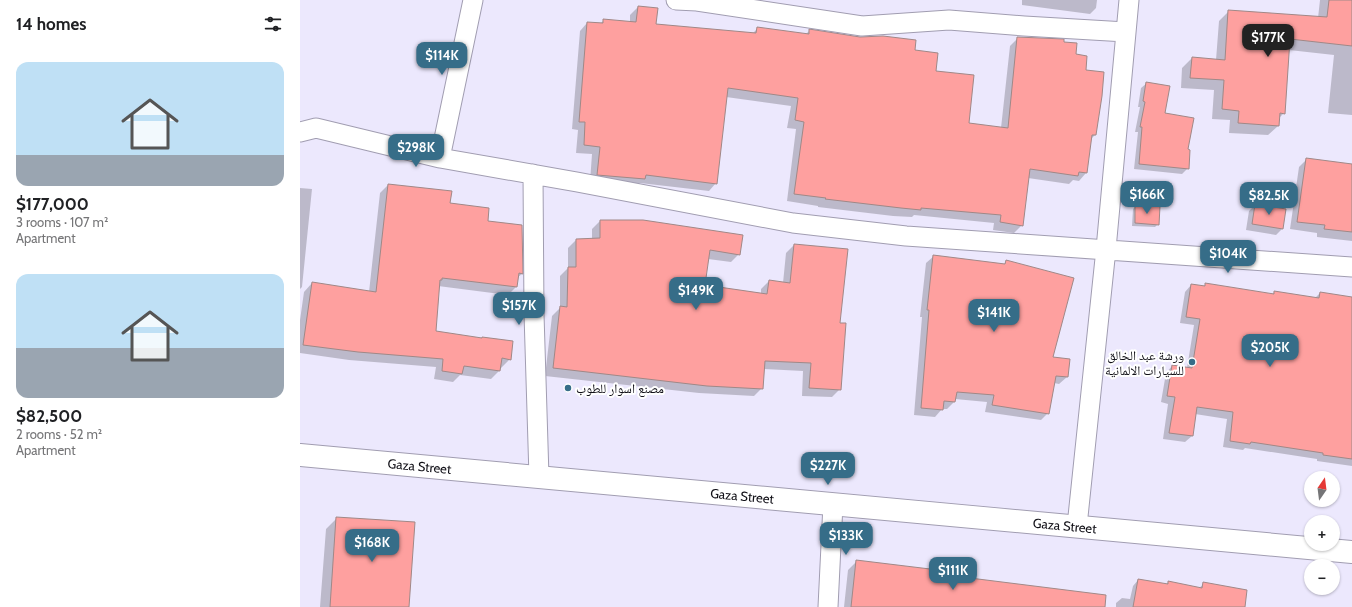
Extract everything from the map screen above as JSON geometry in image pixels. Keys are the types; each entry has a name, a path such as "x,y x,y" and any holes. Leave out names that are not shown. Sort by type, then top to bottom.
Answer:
{"main road":[{"name":"Gaza Street","path":"300,455 1352,552"}],"street":[{"path":"440,158 473,0"},
{"path":"676,0 697,1 862,26 948,20 1126,32"},
{"path":"1077,526 1106,249 1129,0"},
{"path":"300,132 316,128 440,158 793,223 906,236 1352,267"},
{"path":"533,174 534,314 539,477"},
{"path":"828,607 833,504"}],"building":[{"path":"1329,0 1352,0 1352,46 1290,39 1285,114 1280,113 1279,126 1238,123 1239,111 1222,109 1224,80 1190,78 1192,57 1225,60 1228,10 1327,17"},
{"path":"638,6 658,8 656,24 756,33 757,27 809,34 809,29 860,37 883,36 916,40 915,50 938,53 936,71 974,75 969,123 1008,128 1017,37 1064,39 1064,42 1077,43 1076,54 1087,56 1086,70 1104,72 1096,135 1092,135 1087,173 1079,172 1078,176 1030,169 1023,226 1000,222 1001,215 921,208 921,210 901,208 794,194 804,122 795,120 798,98 728,88 717,184 646,175 645,179 597,175 600,147 584,145 585,122 579,122 587,22 603,23 603,19 636,22"},
{"path":"1146,82 1170,86 1165,113 1194,118 1188,149 1190,150 1189,169 1139,164 1142,127 1140,127 1145,102 1143,101"},
{"path":"1306,158 1352,164 1352,232 1324,229 1325,225 1297,222"},
{"path":"388,184 452,191 450,203 489,208 488,221 522,225 523,274 519,273 517,287 442,278 442,280 440,280 436,331 513,341 511,360 502,358 500,371 464,366 462,374 442,371 443,359 358,352 303,345 312,282 376,292"},
{"path":"1255,204 1286,209 1283,229 1252,224"},
{"path":"1135,205 1160,206 1159,225 1135,223"},
{"path":"600,220 643,220 743,235 740,255 710,250 705,285 767,294 769,280 790,283 794,244 848,249 840,323 846,323 841,390 809,388 811,363 765,361 763,389 707,386 553,368 560,306 567,307 568,267 576,267 576,239 600,238"},
{"path":"933,255 1005,264 1006,260 1074,278 1053,357 1070,359 1068,377 1056,376 1049,414 992,405 994,395 957,392 955,402 944,401 943,410 921,408 929,310 927,310"},
{"path":"1205,283 1274,294 1274,291 1319,298 1320,292 1352,297 1352,459 1251,442 1250,444 1230,441 1233,412 1197,407 1193,436 1169,433 1175,397 1167,396 1172,365 1192,368 1200,319 1186,317 1191,284 1205,286"},
{"path":"336,517 415,522 409,607 330,607"},
{"path":"856,560 930,569 930,573 1106,595 1105,607 851,607"},
{"path":"1138,579 1168,584 1168,581 1202,588 1203,582 1247,590 1245,607 1133,607"}],"place":[{"name":"ورشة عبد الخالق للسيارات الالمانية","path":"1192,362"},
{"name":"مصنع اسوار للطوب","path":"568,388"}]}
